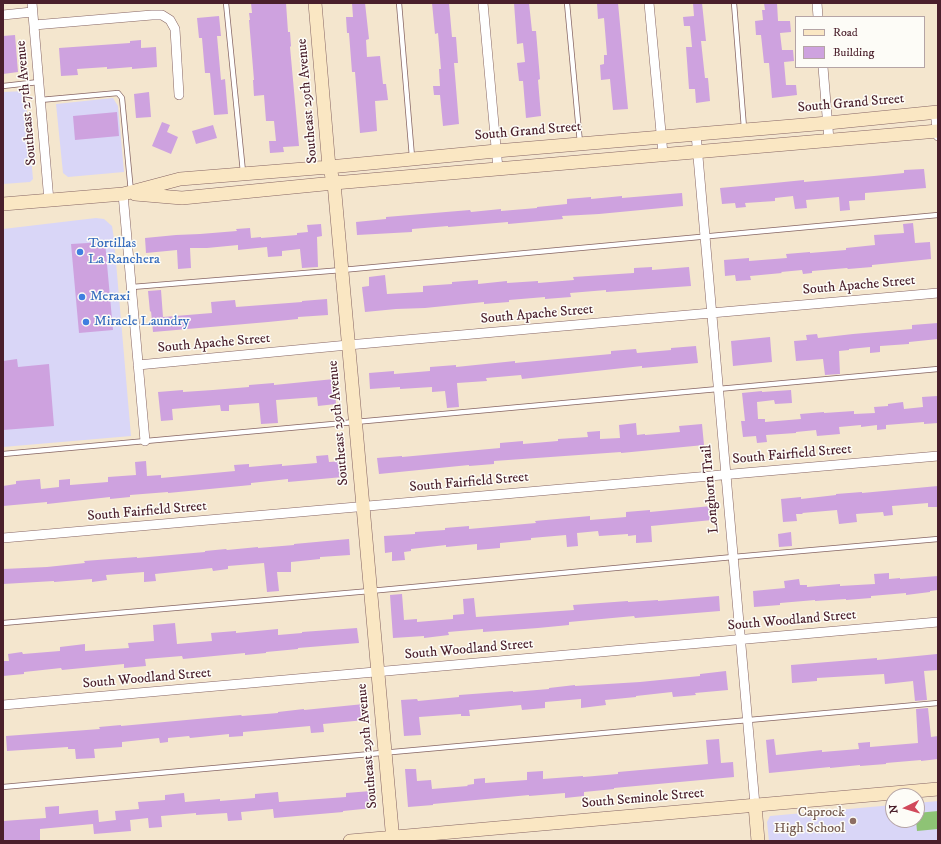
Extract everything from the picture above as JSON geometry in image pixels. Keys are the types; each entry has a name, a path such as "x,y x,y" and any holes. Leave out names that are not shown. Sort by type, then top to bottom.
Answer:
{"main road":[{"name":"Southeast 29th Avenue","path":"315,3 329,166 334,183 392,839"},
{"name":"South Grand Street","path":"3,204 127,193 180,179 412,159 496,150 828,123 937,112"},
{"name":"South Grand Street","path":"127,193 182,198 697,151 938,133"},
{"name":"South Seminole Street","path":"350,841 392,839 938,789"},
{"name":"Longhorn Trail","path":"755,805 758,841"}],"street":[{"path":"483,3 498,169"},
{"path":"649,3 663,154"},
{"path":"817,3 818,16"},
{"path":"3,15 32,8"},
{"name":"Southeast 27th Avenue","path":"32,8 49,200"},
{"path":"34,25 162,15 170,20 175,29 179,95"},
{"path":"823,68 830,140"},
{"path":"937,112 938,133"},
{"name":"Longhorn Trail","path":"696,134 755,805"},
{"path":"127,193 132,287 145,441"},
{"name":"South Apache Street","path":"138,365 938,293"},
{"name":"South Fairfield Street","path":"3,538 938,456"},
{"name":"South Woodland Street","path":"3,705 938,622"}],"lane":[{"path":"226,3 244,174"},
{"path":"399,3 412,159"},
{"path":"567,3 580,143"},
{"path":"734,3 745,130"},
{"path":"3,86 39,82"},
{"path":"40,100 118,93 122,98 127,193"},
{"path":"132,287 342,270 938,215"},
{"path":"3,454 938,369"},
{"path":"3,623 938,539"},
{"path":"3,787 938,703"}],"shaded area":[{"path":"25,91 33,179 30,182 3,184 3,92"},
{"path":"113,98 118,106 124,172 68,177 63,173 56,104"},
{"path":"96,218 104,219 112,226 131,436 3,447 3,229"},
{"name":"Caprock High School","path":"938,801 938,841 769,841 767,822 770,816 885,806 885,828 925,828 925,802"}],"green space":[{"path":"938,811 938,829 917,831 917,828 925,828 925,812"}],"building":[{"path":"251,3 286,3 288,32 290,32 299,146 283,147 284,152 270,153 269,141 276,141 274,121 266,121 264,95 254,96 249,20 249,13 252,13"},
{"path":"352,3 365,3 369,39 366,40 367,57 380,56 383,84 386,84 388,100 375,101 377,131 360,133 355,72 352,72 349,33 347,33 346,17 353,17"},
{"path":"432,3 449,3 452,37 456,37 458,63 454,63 459,124 443,126 440,95 434,95 433,86 440,86 439,69 441,69 438,33 435,34"},
{"path":"514,3 529,3 532,31 536,31 541,116 526,118 523,81 519,81 517,63 525,62 523,43 517,44"},
{"path":"597,3 618,3 628,109 613,110 610,79 601,80 600,65 604,64 604,55 607,55 604,18 598,19"},
{"path":"693,3 702,3 706,41 701,41 705,78 708,78 710,101 696,103 695,89 689,89 686,47 692,47 690,26 684,26 683,17 694,16"},
{"path":"764,3 777,3 778,21 790,21 791,32 780,33 782,50 793,50 794,61 784,62 786,85 796,85 797,95 772,98 769,63 764,63 761,35 756,35 755,21 763,20 762,10 765,10"},
{"path":"219,16 221,36 217,36 221,80 225,79 228,114 214,115 210,73 205,73 202,38 199,38 197,18"},
{"path":"15,35 18,72 3,74 3,36"},
{"path":"141,40 141,48 156,47 157,67 132,69 132,67 107,69 107,67 77,69 78,75 61,76 59,48 130,43 130,41"},
{"path":"149,92 151,117 136,118 134,94"},
{"path":"117,112 119,136 75,140 73,116"},
{"path":"162,122 170,125 167,132 178,137 171,154 152,146"},
{"path":"213,125 217,138 196,144 192,131"},
{"path":"924,169 926,188 865,193 865,200 849,201 850,210 840,211 839,197 806,200 807,208 795,209 793,196 775,198 775,201 745,203 746,207 736,208 735,203 722,204 720,188 804,180 804,182 874,176 904,173 904,170"},
{"path":"682,193 683,206 562,216 563,219 508,224 508,222 448,226 412,229 412,232 357,235 356,222 386,219 386,217 470,210 471,212 537,208 567,204 567,199 591,197 591,199 622,196 622,198"},
{"path":"913,223 915,243 930,242 931,259 872,265 872,267 812,271 812,273 803,274 802,270 781,272 782,273 750,276 751,280 736,281 735,275 725,276 724,260 749,258 749,261 787,258 786,254 846,250 846,248 875,245 874,235 904,233 903,224"},
{"path":"321,224 322,236 317,237 318,267 302,268 300,249 282,251 282,256 268,257 267,247 238,250 238,245 190,248 191,268 178,269 177,250 146,253 145,238 237,231 236,229 250,228 251,238 261,238 297,235 297,233 308,232 307,225"},
{"path":"105,242 113,330 79,333 71,244"},
{"path":"652,267 652,270 689,267 691,286 606,292 606,290 570,293 571,297 545,299 545,297 509,300 509,302 484,304 484,302 365,312 362,287 369,286 369,277 385,275 387,294 423,292 423,286 452,284 452,282 478,280 478,284 507,281 507,283 538,281 538,283 574,280 573,277 634,273 634,268"},
{"path":"161,290 163,317 212,313 211,302 235,300 236,307 327,299 328,315 153,332 148,291"},
{"path":"938,323 938,339 909,342 909,344 880,346 880,352 870,353 870,347 839,351 840,374 825,375 823,359 796,361 794,341 807,340 806,335 817,334 818,338 912,329 912,325"},
{"path":"770,337 772,362 733,366 731,341"},
{"path":"696,346 698,363 642,368 642,366 522,379 521,375 486,378 487,381 457,383 459,407 447,408 445,391 432,392 432,387 370,389 369,373 394,371 394,374 430,371 430,367 456,365 456,367 515,361 515,363 611,354 611,351 636,349 637,353"},
{"path":"17,359 18,367 49,364 54,426 3,430 3,361"},
{"path":"334,379 336,404 318,406 317,397 276,400 278,423 261,424 259,403 229,405 229,411 221,411 220,405 172,409 173,420 161,421 158,392 213,390 249,387 249,385 274,383 274,385"},
{"path":"791,390 792,403 775,404 774,400 757,402 758,419 765,419 765,422 801,419 800,414 824,412 854,411 854,414 875,413 874,407 888,406 888,404 903,402 904,409 923,407 922,397 937,396 938,423 924,424 924,422 886,425 886,429 877,430 877,425 839,427 840,434 817,436 816,430 766,435 767,442 757,443 756,436 743,437 741,421 745,421 742,393"},
{"path":"636,423 637,435 680,432 679,426 702,424 704,445 621,453 494,461 494,464 379,474 377,458 500,448 500,443 523,441 523,444 558,441 558,439 588,437 587,432 600,431 600,439 620,438 619,425"},
{"path":"328,455 329,462 342,461 343,477 288,482 288,479 251,483 251,485 130,495 130,497 110,499 110,497 47,504 47,502 3,506 3,486 16,484 16,481 40,479 41,489 59,487 59,480 70,479 70,485 108,482 108,477 136,475 135,462 146,461 147,476 161,475 161,478 235,471 234,465 249,464 249,467 317,463 316,456"},
{"path":"938,486 938,507 928,507 928,503 892,506 893,515 884,516 883,512 856,514 857,522 839,524 837,510 796,514 797,521 783,522 781,499 801,497 801,499 836,494"},
{"path":"711,506 712,520 651,526 652,542 636,543 636,535 628,536 628,534 599,536 598,531 577,533 578,546 567,547 566,535 531,538 531,540 500,543 500,548 477,550 477,544 446,547 446,545 411,549 411,551 404,552 405,560 392,561 392,552 385,553 384,536 415,534 415,532 445,530 445,528 469,526 469,529 590,516 590,520 626,517 626,512 650,510 650,512"},
{"path":"791,532 792,546 779,547 778,534"},
{"path":"349,539 350,555 320,557 320,559 291,562 291,572 277,572 279,591 267,592 264,563 228,566 228,569 213,571 212,568 155,574 156,581 144,582 144,572 106,575 107,580 92,582 92,579 3,584 3,569 47,567 85,563 84,561 137,558 226,549 258,548"},
{"path":"889,573 889,579 938,576 938,590 906,595 906,593 846,600 815,600 754,607 753,591 785,588 784,581 799,579 800,585 807,585 807,587 840,584 840,586 875,584 874,574"},
{"path":"402,594 404,620 417,619 417,622 453,619 453,615 464,614 463,599 474,598 476,617 574,610 573,605 628,601 658,601 719,596 720,611 635,618 634,616 569,622 569,625 538,628 483,632 483,629 448,632 449,635 424,638 424,636 393,638 390,595"},
{"path":"175,623 177,644 212,641 211,633 236,631 236,633 278,629 278,635 357,628 359,643 298,648 245,655 245,653 183,659 182,656 145,659 146,666 124,668 124,664 62,670 61,668 3,676 3,661 9,661 8,654 60,651 60,647 85,644 85,651 129,648 128,643 154,641 153,625"},
{"path":"937,654 938,670 924,671 927,700 915,701 913,681 885,684 884,674 817,678 817,681 792,683 791,665 877,658 877,660"},
{"path":"726,671 728,690 673,697 672,692 636,696 605,700 606,705 581,708 581,699 545,702 545,708 522,710 521,705 469,710 470,716 461,716 461,714 419,717 421,735 404,736 401,700 417,699 418,701 459,697 459,695 549,689 575,685 640,682 700,676 700,674"},
{"path":"364,704 365,720 323,724 324,732 311,733 310,726 243,732 243,736 229,737 229,734 190,738 189,736 168,738 168,742 160,743 159,738 122,742 122,747 94,749 95,758 76,759 75,749 68,749 68,747 7,751 6,736 100,729 99,727 278,713 304,709"},
{"path":"928,708 931,737 938,736 938,759 769,773 766,740 774,739 776,755 822,750 822,752 859,749 858,743 870,742 870,747 918,743 916,709"},
{"path":"719,739 721,763 733,762 734,777 614,788 584,792 584,796 565,798 565,793 529,795 408,807 405,769 416,769 417,781 431,780 432,789 468,786 467,785 474,784 474,779 485,778 485,783 527,780 527,772 543,771 543,779 618,774 618,772 708,764 706,740"},
{"path":"371,791 373,808 274,818 273,809 241,812 242,820 228,821 227,813 196,815 196,813 161,816 162,827 149,828 148,818 130,820 131,831 94,834 93,824 40,829 40,840 3,841 3,821 46,818 45,807 59,806 59,814 98,810 99,822 116,820 115,811 139,809 138,802 165,800 165,795 184,793 185,802 255,798 255,794 278,792 279,802 346,797 346,793"}],"place":[{"name":"Tortillas La Ranchera","path":"80,252"},
{"name":"Meraxi","path":"82,297"},
{"name":"Miracle Laundry","path":"86,322"},
{"name":"Caprock High School","path":"853,821"}]}
